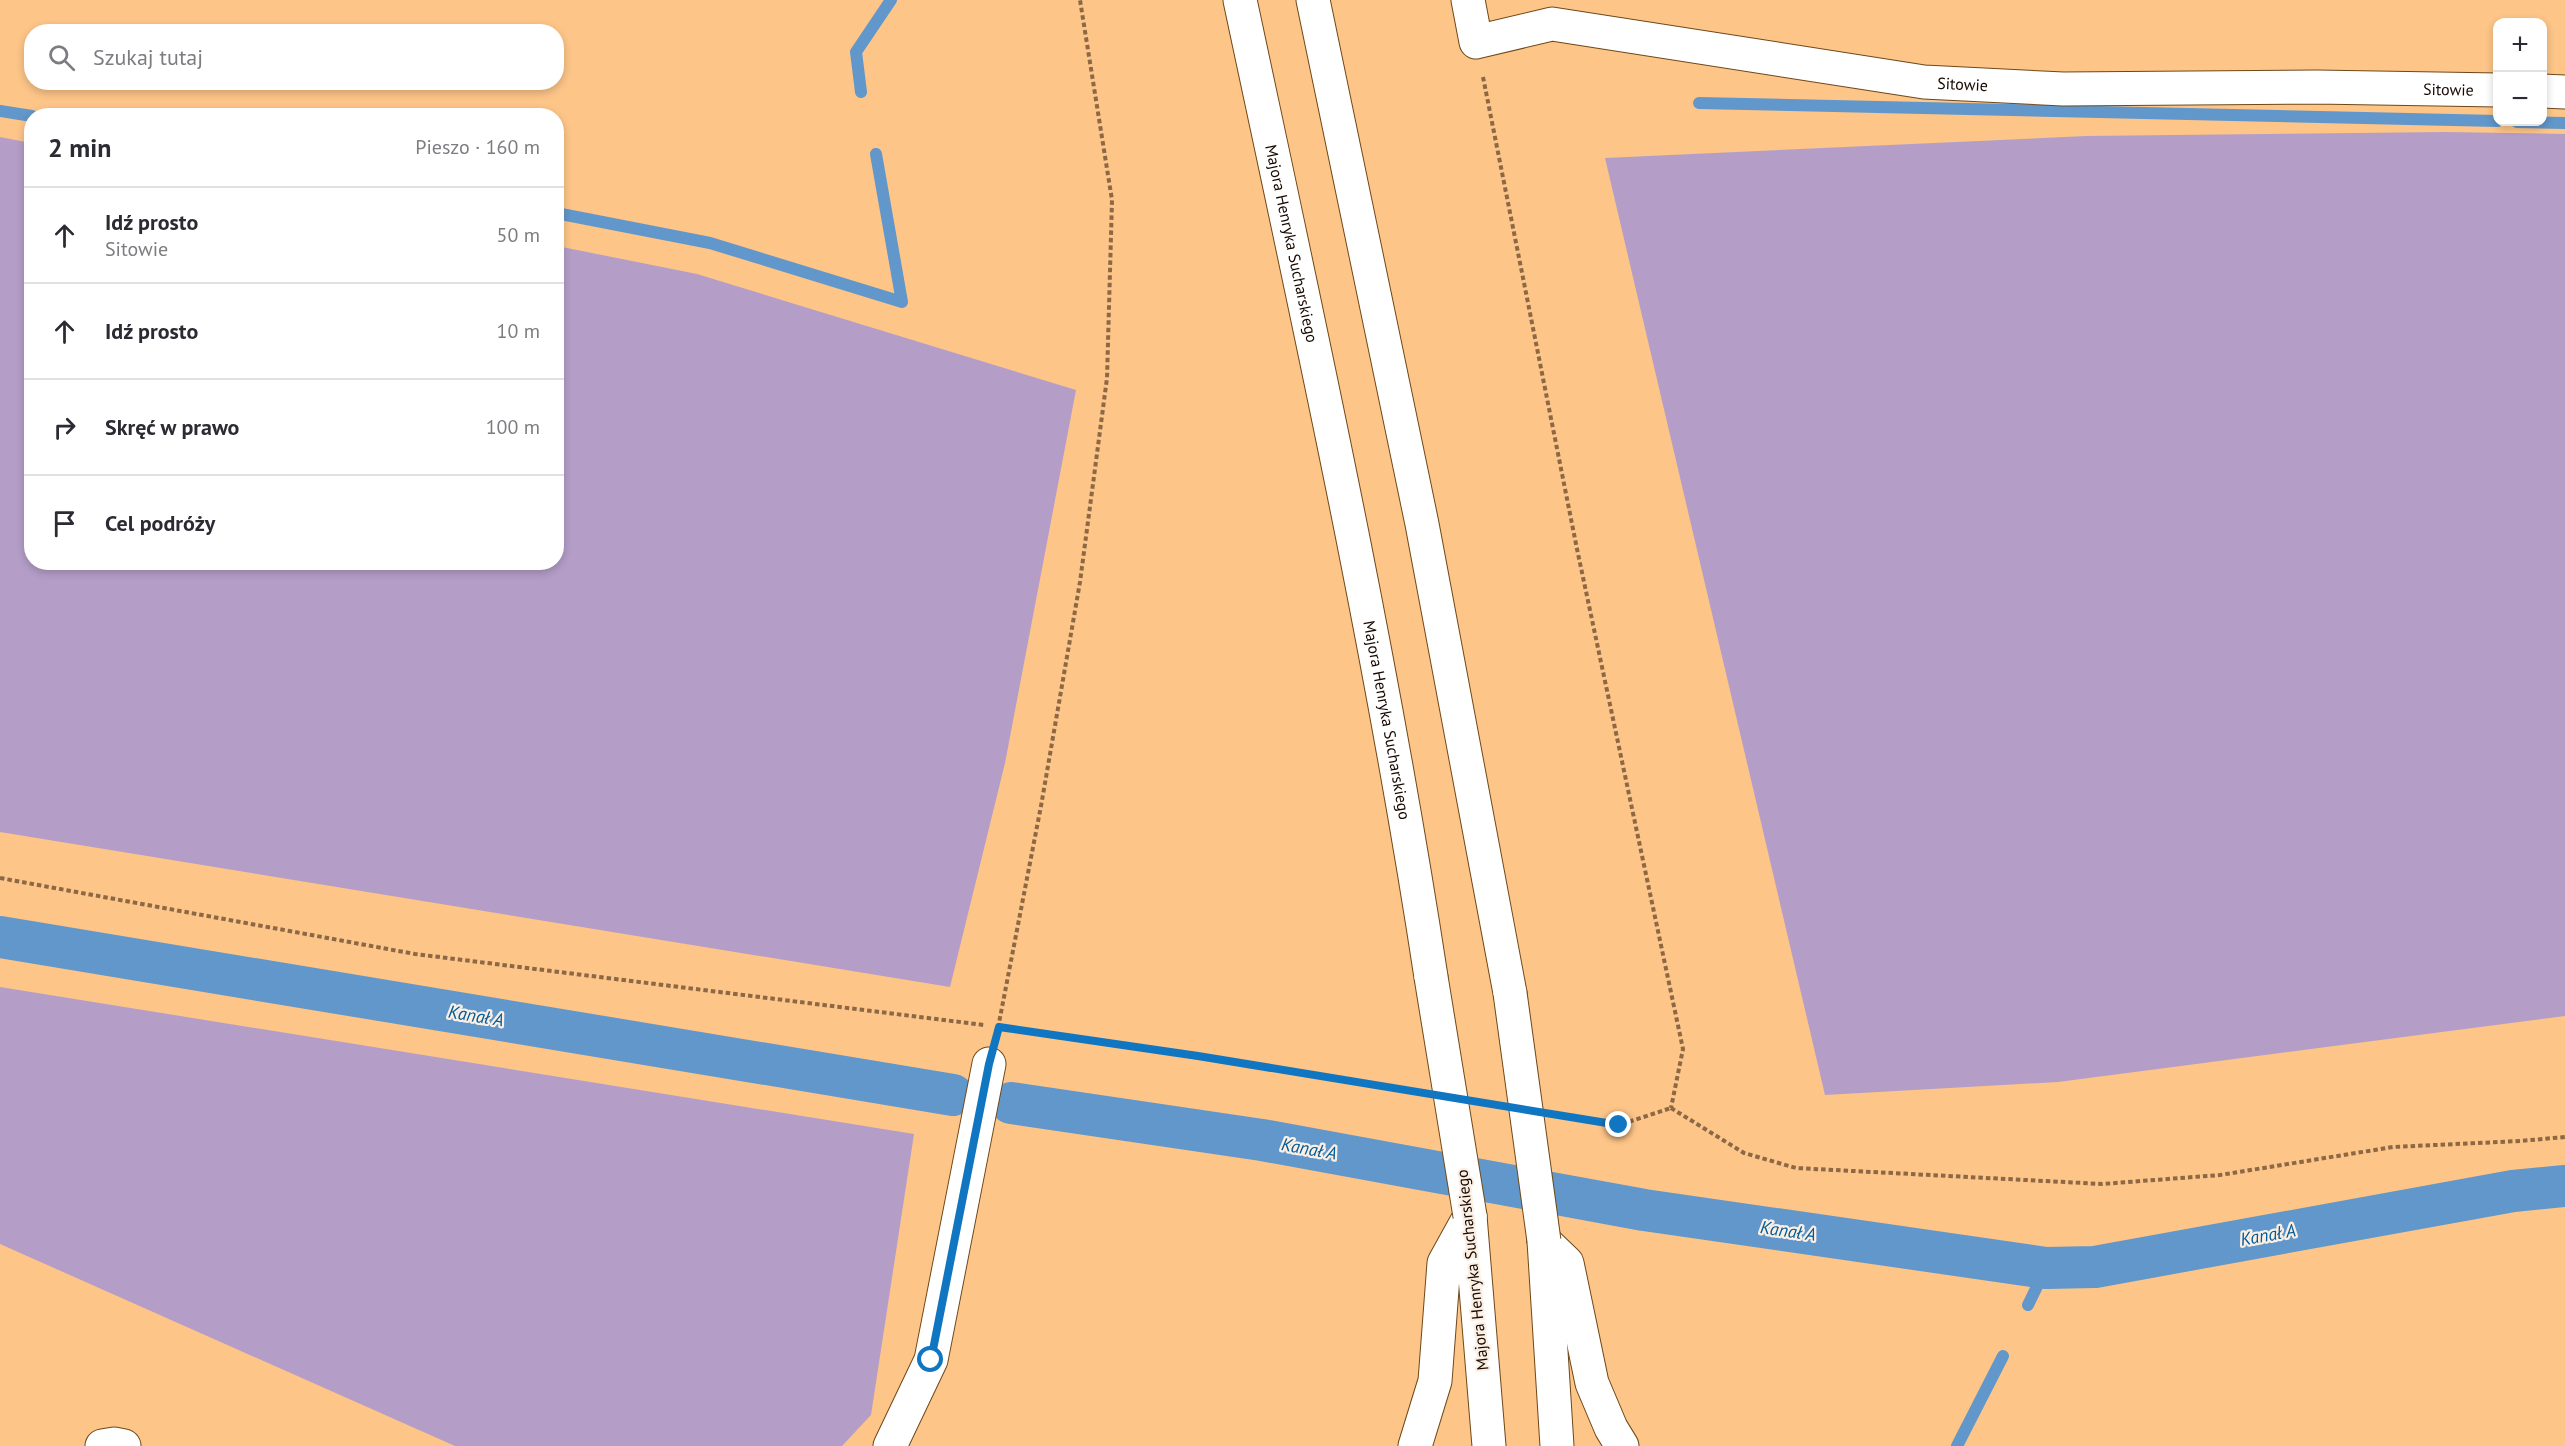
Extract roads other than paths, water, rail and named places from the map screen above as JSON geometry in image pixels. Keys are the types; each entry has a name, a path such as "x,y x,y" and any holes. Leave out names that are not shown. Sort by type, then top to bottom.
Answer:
{"main road":[{"name":"Majora Henryka Sucharskiego","path":"1240,0 1369,619 1406,812 1470,1216 1489,1446"},
{"path":"1313,0 1422,524 1510,993 1544,1240 1557,1446"},
{"name":"Sitowie","path":"1468,0 1476,42 1552,24 1924,82 2063,89 2316,87 2493,90"},
{"path":"2547,91 2565,92"},
{"path":"890,1446 931,1360 989,1064"},
{"path":"1415,1446 1435,1381 1444,1263 1470,1216"},
{"path":"1544,1240 1567,1263 1592,1383 1611,1428 1622,1446"},
{"path":"102,1446 114,1444 124,1446"}],"waterway":[{"path":"861,92 856,52 891,0"},
{"path":"1699,103 2493,121"},
{"path":"0,111 24,115"},
{"path":"2547,123 2565,123"},
{"path":"564,215 710,243 902,302 876,154"},
{"name":"Kanał A","path":"0,937 953,1095"},
{"name":"Kanał A","path":"1011,1103 1262,1140 1644,1210 2046,1268 2095,1267 2513,1191 2565,1186"},
{"path":"2028,1305 2046,1268"},
{"path":"1957,1446 2003,1356"}]}
